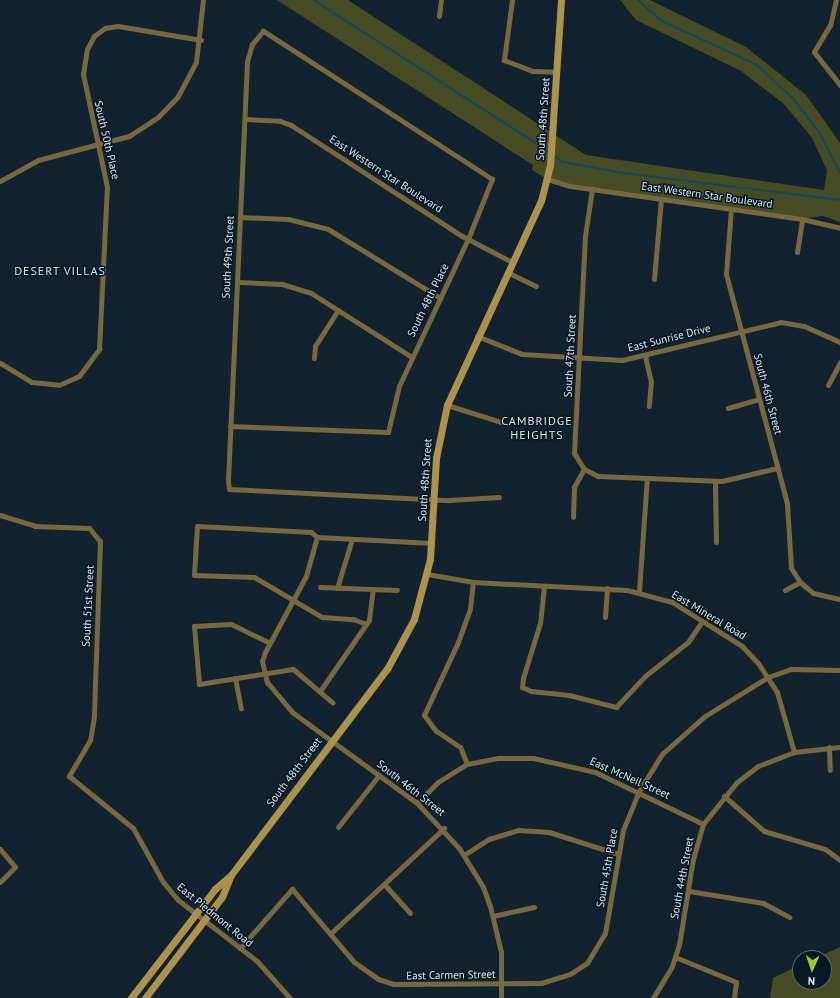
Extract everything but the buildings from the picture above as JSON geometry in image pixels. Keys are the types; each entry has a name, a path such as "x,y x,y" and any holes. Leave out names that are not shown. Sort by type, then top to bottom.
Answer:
{"main road":[{"name":"South 48th Street","path":"131,998 195,914 231,875 332,741 397,653 414,619 427,574 432,543 433,500 438,437 447,405 477,336 512,262 547,179 553,146 561,0"},
{"name":"South 48th Street","path":"145,998 222,897 231,875"}],"street":[{"path":"0,182 34,161 96,147 138,132 166,110 189,79 201,40 203,0"},
{"path":"439,16 440,0"},
{"path":"512,0 504,60 533,71 557,72"},
{"path":"836,0 830,25 814,52 840,85"},
{"name":"South 50th Place","path":"0,363 32,382 48,386 71,381 88,367 98,349 107,187 96,147 84,74 87,49 94,36 105,28 118,26 201,40"},
{"name":"South 49th Street","path":"433,500 229,489 230,426 249,53 263,31 492,179"},
{"name":"East Western Star Boulevard","path":"245,119 280,121 291,125 468,239 512,262"},
{"name":"South 48th Place","path":"230,426 388,432 398,392 412,357 468,239 492,179"},
{"name":"East Western Star Boulevard","path":"547,179 592,189 802,219 840,228"},
{"name":"South 47th Street","path":"584,469 574,453 586,236 592,189"},
{"path":"654,279 661,199"},
{"name":"South 46th Street","path":"731,209 725,261 740,330 787,504 788,554 800,582"},
{"path":"240,217 288,219 328,229 440,298"},
{"path":"797,252 802,219"},
{"path":"507,272 536,286"},
{"path":"237,282 296,287 338,310 412,357"},
{"path":"314,358 315,346 338,310"},
{"name":"East Sunrise Drive","path":"477,336 522,354 622,360 645,356 740,330 781,322 804,326 840,342"},
{"path":"645,356 651,381 648,406"},
{"path":"828,385 840,362"},
{"path":"728,408 759,399"},
{"path":"447,405 501,422"},
{"path":"573,517 574,487 584,469 598,476 715,481 736,480 777,468"},
{"path":"639,591 647,478"},
{"path":"715,481 716,542"},
{"path":"433,500 499,497"},
{"name":"South 51st Street","path":"0,515 35,526 89,528 100,541 94,716 90,740 69,776"},
{"path":"366,624 353,619 322,617 254,577 194,575 196,526 311,532 317,537 432,543"},
{"path":"317,537 311,564 293,600 268,642 262,661 264,673 271,690 292,712 332,741"},
{"path":"337,588 352,539"},
{"name":"East Mineral Road","path":"427,574 473,582 607,588 639,591 672,602 742,646 768,677 783,707 794,752"},
{"path":"467,764 460,747 436,731 424,715 458,642 470,609 473,582"},
{"path":"785,590 800,582 813,593 840,599"},
{"path":"544,586 540,623 522,687 616,707 645,676 688,642 702,621"},
{"path":"320,587 396,590"},
{"path":"605,617 607,588"},
{"path":"320,691 372,613 373,589"},
{"path":"268,642 231,624 194,626 199,684 293,669 333,703"},
{"name":"South 45th Place","path":"604,933 623,830 640,791 662,754 705,716 768,677 791,668 840,670"},
{"path":"235,678 241,708"},
{"name":"South 46th Street","path":"332,741 417,803 444,828 464,855 483,887 493,916 500,952 501,998"},
{"path":"829,747 830,770"},
{"name":"South 44th Street","path":"653,998 675,957 703,824 724,796 758,766 794,752 840,747"},
{"name":"East McNeil Street","path":"417,803 438,782 467,764 498,758 533,758 595,772 640,791 703,824"},
{"path":"338,827 379,775"},
{"name":"East Piedmont Road","path":"69,776 133,828 163,882 195,914 257,961 290,998"},
{"path":"724,796 764,831 825,849 840,860"},
{"path":"330,934 444,828"},
{"path":"464,855 489,840 518,830 549,832 618,854"},
{"path":"0,849 16,867 0,882"},
{"path":"384,884 410,914"},
{"name":"East Carmen Street","path":"240,948 292,889 330,934 366,972 393,984 541,983 570,974 586,963 604,933"},
{"path":"689,891 763,903 789,917"},
{"path":"493,916 534,907"},
{"path":"675,957 736,982 734,998"}],"green space":[{"path":"277,0 348,0 586,155 824,190 827,170 812,138 784,104 741,71 636,20 620,0 650,0 746,47 806,95 840,143 840,222 823,216 802,219 570,186 547,179 532,170 533,165"},
{"path":"840,947 840,998 770,998 773,978 792,969 792,990 832,990 832,951"}],"waterway":[{"path":"314,0 548,151"},
{"path":"638,0 662,21 756,64 793,98 820,133 840,172"},
{"path":"553,155 563,162 623,173 840,200"}],"district":[{"name":"DESERT VILLAS","path":"60,271"},
{"name":"CAMBRIDGE HEIGHTS","path":"537,428"}]}
